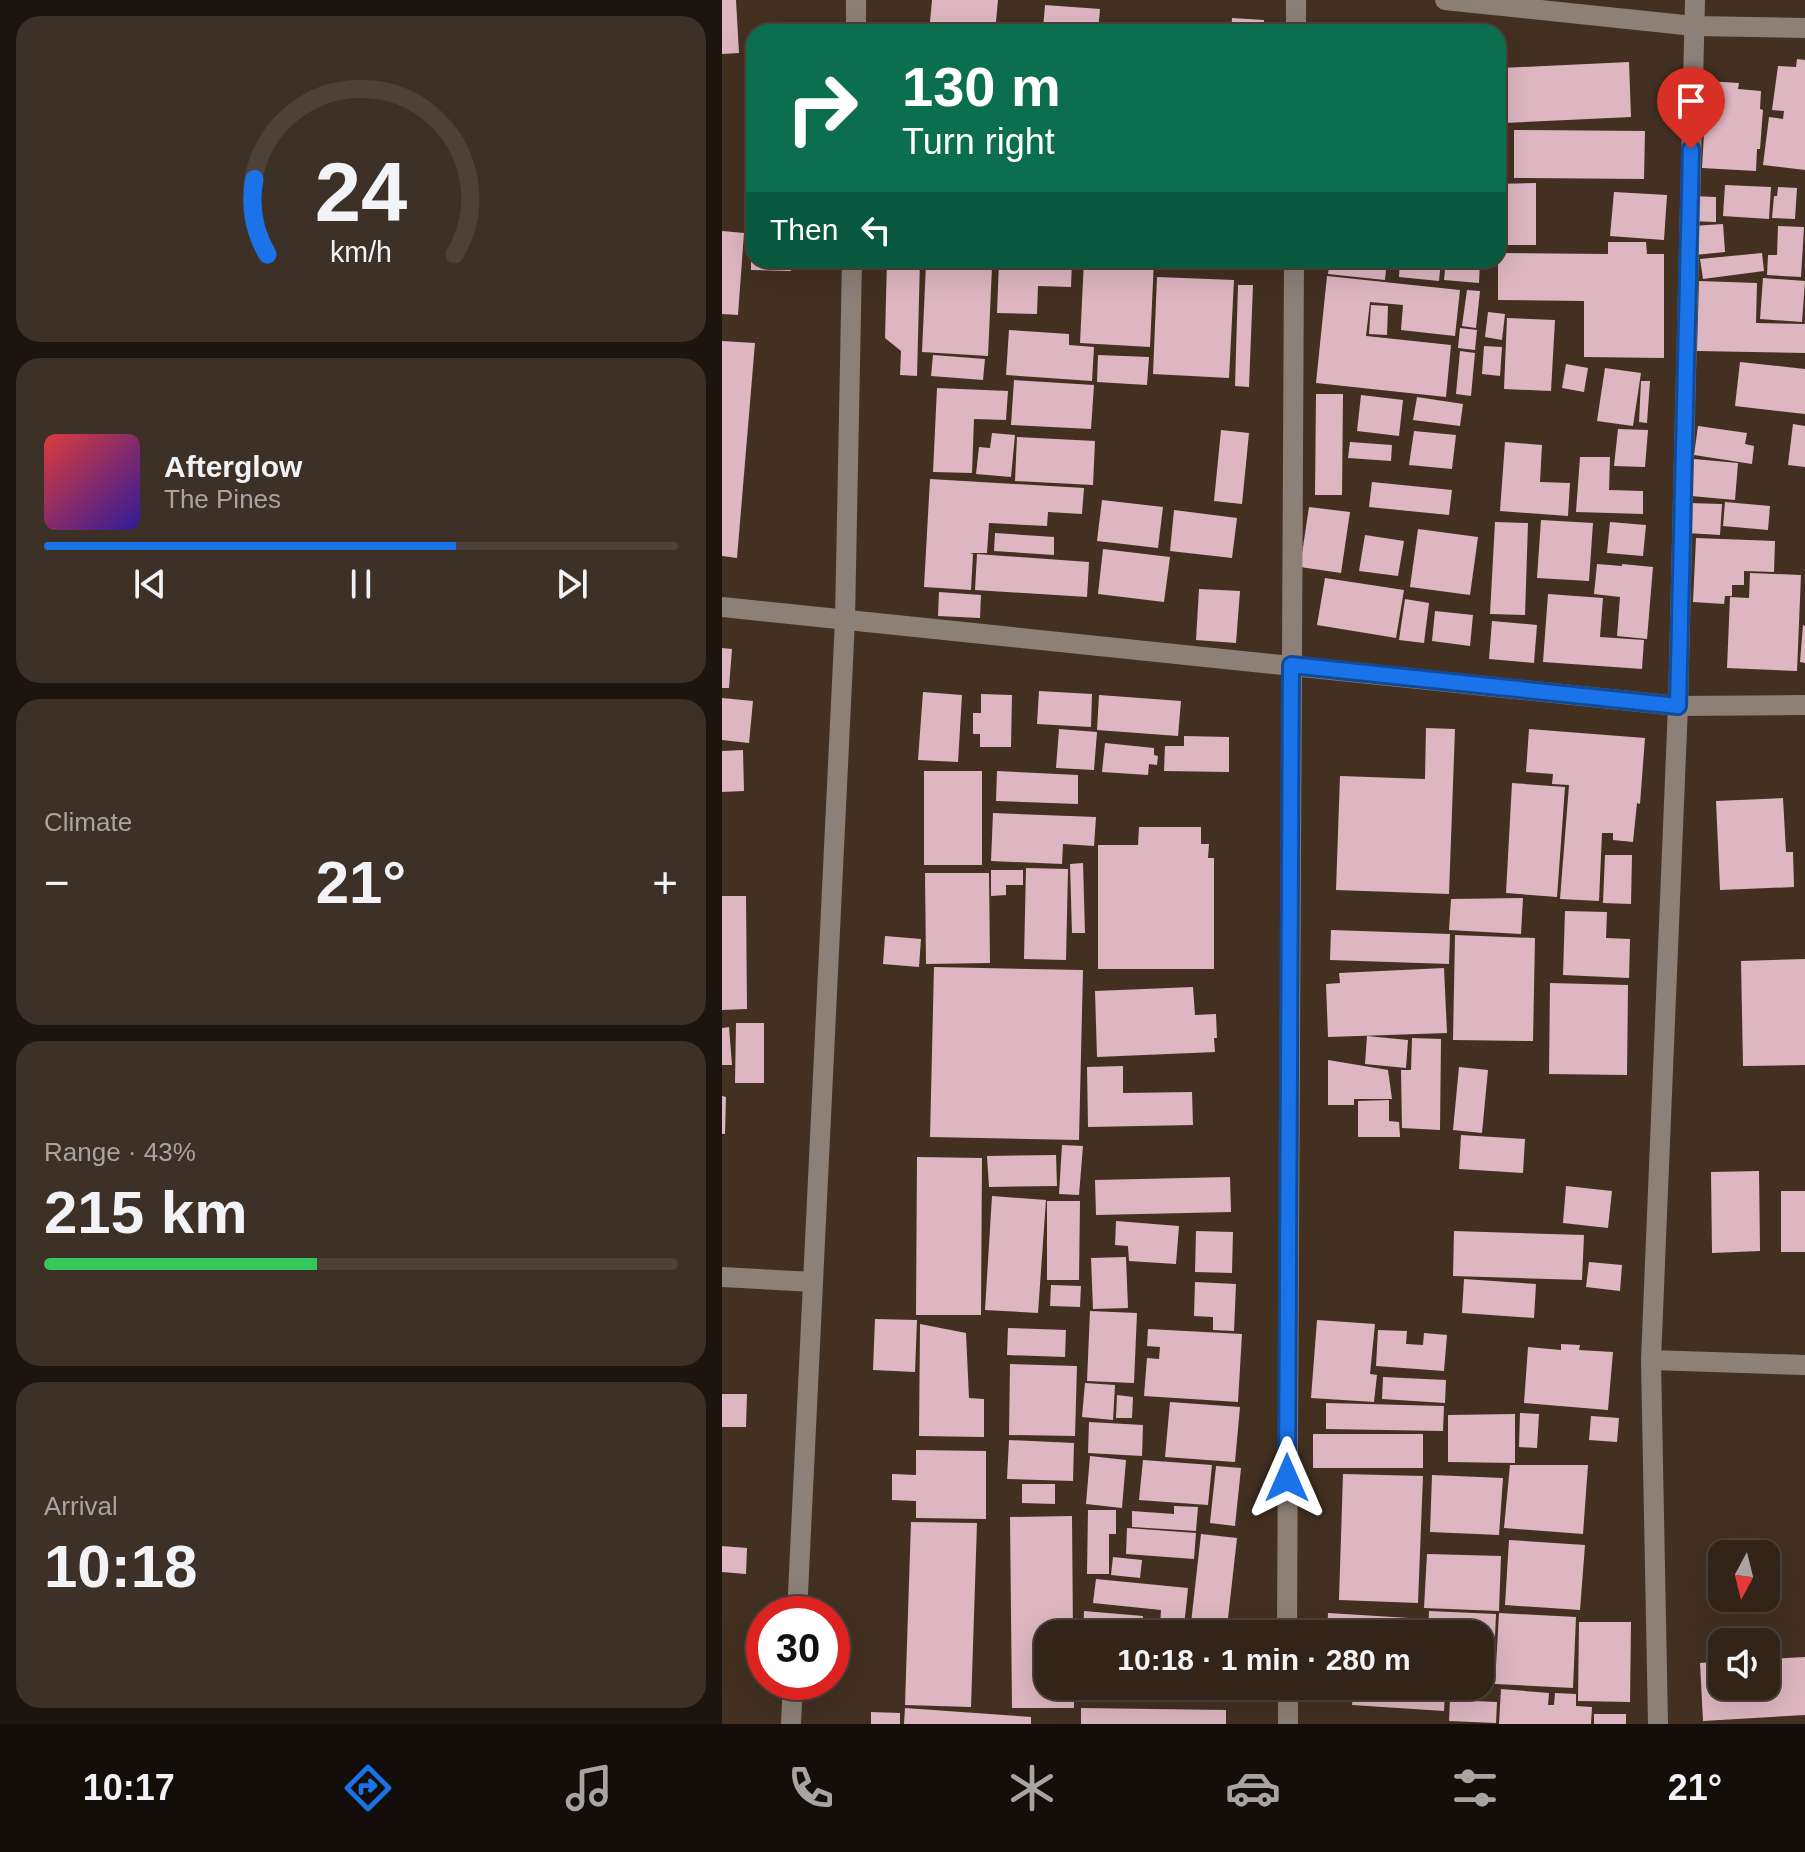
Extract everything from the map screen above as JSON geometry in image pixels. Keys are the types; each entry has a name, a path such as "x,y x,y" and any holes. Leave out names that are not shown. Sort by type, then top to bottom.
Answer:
{"street":[{"path":"856,0 856,24"},
{"path":"1296,0 1296,24"},
{"path":"1445,0 1694,26 1805,28"},
{"path":"1658,1724 1651,1360 1678,706 1695,0"},
{"path":"798,1596 845,620 852,268"},
{"path":"1287,1620 1294,268"},
{"path":"722,607 1678,706 1805,705"},
{"path":"722,1277 813,1282"},
{"path":"1651,1360 1805,1365"},
{"path":"791,1724 792,1700"},
{"path":"1288,1700 1288,1724"}],"building":[{"path":"722,0 736,0 739,53 722,54"},
{"path":"932,0 998,0 996,24 930,24"},
{"path":"1045,5 1100,9 1099,24 1043,24"},
{"path":"1232,18 1264,20 1264,24 1232,24"},
{"path":"1797,59 1805,60 1805,170 1763,165 1769,117 1783,119 1784,111 1772,110 1778,66 1796,67"},
{"path":"1629,62 1631,117 1506,123 1506,68"},
{"path":"1707,81 1739,83 1738,89 1761,91 1760,109 1763,110 1756,171 1702,168"},
{"path":"1514,130 1645,131 1644,179 1514,178"},
{"path":"1536,183 1536,245 1506,245 1506,184"},
{"path":"1725,185 1771,187 1769,219 1723,216"},
{"path":"1778,187 1797,188 1795,219 1772,218"},
{"path":"1614,192 1667,195 1664,240 1610,236"},
{"path":"1692,196 1716,197 1716,222 1691,221"},
{"path":"1723,224 1725,252 1695,255 1692,226"},
{"path":"1778,226 1804,227 1801,277 1767,275 1768,255 1777,255"},
{"path":"722,231 744,233 738,315 722,314"},
{"path":"1608,242 1646,242 1647,254 1664,254 1664,358 1584,357 1584,301 1498,300 1498,268 1506,268 1506,253 1608,254"},
{"path":"1762,253 1764,271 1703,279 1700,259"},
{"path":"751,268 791,268 791,271"},
{"path":"887,268 920,268 917,376 900,375 901,351 885,338"},
{"path":"926,268 992,268 988,356 922,352"},
{"path":"999,268 1072,268 1071,287 1038,286 1037,314 997,313"},
{"path":"1084,268 1154,268 1150,347 1080,343"},
{"path":"1329,268 1386,268 1385,280 1328,274"},
{"path":"1400,268 1440,268 1439,281 1399,277"},
{"path":"1445,268 1480,268 1479,283 1444,280"},
{"path":"1327,276 1460,290 1455,336 1401,330 1403,305 1370,302 1366,336 1451,345 1446,397 1316,383"},
{"path":"1157,277 1234,280 1229,378 1153,374"},
{"path":"1763,278 1805,281 1802,322 1760,319"},
{"path":"1699,281 1757,283 1756,323 1805,324 1805,353 1697,351"},
{"path":"1238,285 1253,285 1249,387 1235,386"},
{"path":"1467,290 1480,291 1476,328 1462,326"},
{"path":"1371,305 1388,306 1387,335 1369,334"},
{"path":"1488,312 1505,314 1502,340 1485,337"},
{"path":"1507,318 1555,320 1551,391 1504,389"},
{"path":"1460,328 1477,330 1475,350 1458,348"},
{"path":"1009,330 1069,334 1069,345 1094,347 1092,381 1006,375"},
{"path":"722,341 755,343 737,558 722,556"},
{"path":"1484,346 1502,347 1500,376 1482,374"},
{"path":"1460,351 1475,353 1471,396 1456,394"},
{"path":"933,355 985,359 983,380 931,376"},
{"path":"1098,355 1149,357 1147,385 1097,382"},
{"path":"1740,362 1805,369 1805,414 1735,406"},
{"path":"1566,364 1588,368 1584,392 1562,388"},
{"path":"1605,368 1641,373 1633,426 1597,421"},
{"path":"1014,380 1094,385 1091,429 1011,425"},
{"path":"1641,381 1650,381 1647,423 1639,422"},
{"path":"937,388 1008,391 1006,420 974,419 972,473 933,472"},
{"path":"1316,394 1343,394 1342,495 1315,495"},
{"path":"1361,395 1403,400 1399,436 1357,431"},
{"path":"1417,397 1463,404 1460,426 1413,420"},
{"path":"1793,424 1805,426 1805,467 1788,465"},
{"path":"1698,426 1747,433 1745,444 1754,446 1752,464 1694,455"},
{"path":"1618,429 1648,430 1645,467 1614,466"},
{"path":"1221,430 1249,433 1242,504 1214,501"},
{"path":"1414,431 1456,435 1452,469 1409,465"},
{"path":"992,433 1015,435 1011,477 976,474 979,447 990,448"},
{"path":"1017,437 1095,441 1093,485 1015,481"},
{"path":"1350,442 1392,445 1391,461 1348,458"},
{"path":"1505,442 1542,445 1540,482 1570,483 1568,516 1500,511"},
{"path":"1580,457 1610,457 1609,490 1643,491 1643,514 1576,512"},
{"path":"1694,459 1738,463 1735,500 1691,496"},
{"path":"930,479 1084,488 1082,514 1048,512 1047,526 989,523 987,553 970,553 973,554 971,590 924,587"},
{"path":"1372,482 1452,490 1449,515 1369,507"},
{"path":"1102,500 1163,507 1158,548 1097,541"},
{"path":"1725,502 1770,506 1768,530 1723,526"},
{"path":"1689,503 1722,504 1720,535 1687,533"},
{"path":"1309,507 1350,512 1341,573 1300,567"},
{"path":"1174,510 1237,518 1232,558 1170,551"},
{"path":"1541,520 1593,523 1589,581 1537,578"},
{"path":"1495,522 1528,523 1525,615 1490,614"},
{"path":"1610,522 1646,525 1643,556 1607,553"},
{"path":"1418,529 1478,537 1470,595 1410,587"},
{"path":"995,533 1054,537 1054,555 994,551"},
{"path":"1365,535 1404,541 1398,576 1359,571"},
{"path":"1696,538 1775,541 1774,572 1744,571 1744,585 1732,585 1732,596 1725,596 1724,604 1693,602"},
{"path":"1103,549 1170,557 1164,602 1098,594"},
{"path":"977,554 1089,562 1087,597 975,590"},
{"path":"1597,564 1653,567 1647,639 1617,636 1620,597 1594,594"},
{"path":"1750,573 1801,575 1797,671 1727,668 1730,597 1749,598"},
{"path":"1325,578 1404,590 1396,638 1317,625"},
{"path":"1199,589 1240,591 1236,643 1196,640"},
{"path":"939,592 981,595 980,618 938,616"},
{"path":"1548,594 1603,598 1600,637 1644,640 1642,669 1543,662"},
{"path":"1405,599 1429,603 1424,643 1399,640"},
{"path":"1435,611 1473,615 1470,646 1432,641"},
{"path":"1492,621 1537,625 1534,663 1489,659"},
{"path":"1805,626 1805,663 1800,662"},
{"path":"722,648 732,649 729,688 722,688"},
{"path":"1039,691 1092,694 1091,727 1037,724"},
{"path":"923,692 962,695 958,762 918,760"},
{"path":"981,694 1012,695 1011,747 980,747 980,734 973,734 973,713 981,713"},
{"path":"1099,695 1181,701 1178,736 1097,730"},
{"path":"722,698 753,701 749,743 722,740"},
{"path":"1426,728 1455,729 1449,894 1336,890 1340,776 1425,779"},
{"path":"1059,729 1097,732 1094,770 1056,768"},
{"path":"1529,729 1645,738 1640,804 1637,803 1633,842 1613,840 1613,833 1602,833 1599,901 1560,899 1569,785 1552,784 1553,774 1526,772"},
{"path":"1184,736 1229,737 1229,772 1164,771 1165,746 1184,746"},
{"path":"1105,743 1154,748 1154,755 1158,756 1157,765 1149,764 1148,775 1102,772"},
{"path":"743,750 744,791 722,792 722,751"},
{"path":"924,771 982,771 982,865 924,865"},
{"path":"997,771 1078,775 1078,804 996,801"},
{"path":"1512,783 1565,787 1557,897 1506,893"},
{"path":"1783,798 1786,852 1793,852 1794,887 1720,890 1716,801"},
{"path":"993,813 1096,817 1094,846 1063,844 1062,864 991,861"},
{"path":"1139,827 1201,827 1201,844 1209,844 1208,858 1214,858 1214,969 1098,969 1098,845 1138,845"},
{"path":"1605,855 1632,855 1631,904 1603,903"},
{"path":"1083,863 1085,933 1072,933 1070,864"},
{"path":"1026,868 1068,869 1066,960 1024,959"},
{"path":"991,870 1023,870 1023,885 1006,885 1006,895 991,896"},
{"path":"925,873 989,873 990,963 926,964"},
{"path":"722,896 746,896 747,1009 722,1010"},
{"path":"1523,898 1521,934 1449,930 1451,899"},
{"path":"1565,911 1607,912 1606,938 1630,939 1629,978 1563,975"},
{"path":"1331,930 1450,934 1449,964 1330,960"},
{"path":"1455,935 1535,938 1533,1041 1453,1040"},
{"path":"885,936 921,939 919,967 883,964"},
{"path":"1805,959 1805,1065 1743,1066 1741,961"},
{"path":"934,967 1083,970 1079,1140 930,1137"},
{"path":"1444,968 1447,1033 1328,1037 1326,984 1340,983 1339,973"},
{"path":"1550,983 1628,985 1627,1075 1549,1074"},
{"path":"1193,987 1195,1015 1216,1014 1215,1052 1097,1057 1095,991"},
{"path":"736,1023 764,1023 764,1083 735,1083"},
{"path":"729,1027 732,1065 722,1065 722,1028"},
{"path":"1367,1036 1408,1040 1406,1068 1365,1064"},
{"path":"1412,1038 1441,1039 1440,1130 1402,1128 1401,1070 1411,1070"},
{"path":"1328,1060 1388,1070 1392,1099 1354,1099 1354,1105 1328,1105"},
{"path":"1123,1066 1123,1093 1192,1092 1193,1125 1088,1127 1087,1067"},
{"path":"1459,1067 1488,1070 1482,1133 1453,1130"},
{"path":"722,1096 726,1097 725,1134 722,1134"},
{"path":"1389,1100 1389,1121 1399,1122 1400,1137 1358,1137 1358,1101"},
{"path":"1461,1135 1525,1139 1523,1173 1459,1169"},
{"path":"1062,1145 1083,1146 1079,1195 1059,1194"},
{"path":"1056,1155 1057,1186 989,1187 987,1156"},
{"path":"917,1157 982,1158 981,1315 916,1315"},
{"path":"1759,1171 1760,1251 1712,1253 1711,1172"},
{"path":"1230,1177 1231,1212 1096,1215 1095,1180"},
{"path":"1566,1186 1612,1191 1608,1228 1563,1223"},
{"path":"1781,1191 1805,1191 1805,1252 1781,1252"},
{"path":"992,1196 1046,1200 1038,1313 985,1310"},
{"path":"1047,1201 1080,1201 1079,1280 1047,1280"},
{"path":"1116,1221 1179,1226 1176,1264 1129,1261 1128,1246 1115,1245"},
{"path":"1196,1231 1233,1232 1232,1273 1195,1272"},
{"path":"1454,1231 1584,1235 1582,1280 1453,1276"},
{"path":"1126,1257 1128,1308 1093,1309 1091,1258"},
{"path":"1589,1262 1622,1265 1620,1291 1586,1287"},
{"path":"1464,1279 1536,1284 1534,1318 1462,1313"},
{"path":"1195,1282 1236,1284 1234,1331 1213,1330 1213,1317 1194,1316"},
{"path":"1051,1285 1081,1286 1080,1307 1050,1306"},
{"path":"1090,1311 1137,1313 1134,1383 1087,1381"},
{"path":"875,1319 917,1320 915,1372 873,1370"},
{"path":"1317,1320 1375,1324 1370,1374 1377,1375 1374,1402 1311,1398"},
{"path":"920,1324 966,1333 969,1398 984,1399 984,1437 919,1436"},
{"path":"1008,1328 1066,1330 1065,1357 1007,1355"},
{"path":"1148,1329 1242,1334 1238,1402 1144,1396 1147,1358 1159,1359 1160,1347 1147,1346"},
{"path":"1378,1330 1407,1331 1406,1344 1423,1345 1424,1333 1447,1335 1444,1371 1376,1366"},
{"path":"1561,1344 1580,1345 1579,1350 1613,1352 1608,1410 1524,1403 1528,1347 1561,1350"},
{"path":"1010,1364 1077,1366 1075,1436 1009,1435"},
{"path":"1383,1377 1446,1380 1445,1403 1382,1399"},
{"path":"1085,1383 1115,1385 1113,1420 1082,1417"},
{"path":"722,1394 747,1394 746,1427 722,1427"},
{"path":"1117,1395 1133,1397 1132,1418 1116,1418"},
{"path":"1170,1402 1240,1407 1235,1462 1165,1457"},
{"path":"1326,1403 1444,1406 1443,1431 1326,1429"},
{"path":"1520,1413 1539,1414 1537,1448 1519,1447"},
{"path":"1515,1414 1515,1463 1448,1462 1448,1415"},
{"path":"1591,1416 1619,1418 1617,1442 1589,1440"},
{"path":"1089,1422 1143,1425 1142,1456 1088,1453"},
{"path":"1313,1434 1423,1434 1423,1468 1313,1468"},
{"path":"1009,1440 1074,1443 1073,1481 1007,1479"},
{"path":"916,1450 986,1451 986,1519 916,1518 916,1501 892,1500 892,1474 916,1475"},
{"path":"1090,1456 1126,1460 1122,1508 1086,1504"},
{"path":"1143,1460 1212,1465 1208,1505 1139,1500"},
{"path":"1510,1465 1588,1465 1583,1534 1504,1528"},
{"path":"1216,1466 1241,1468 1235,1526 1210,1523"},
{"path":"1343,1474 1423,1476 1418,1603 1339,1600"},
{"path":"1432,1475 1503,1478 1499,1535 1430,1532"},
{"path":"1022,1484 1055,1484 1055,1504 1022,1503"},
{"path":"1174,1506 1198,1507 1196,1531 1132,1527 1132,1511 1174,1514"},
{"path":"1088,1510 1116,1510 1116,1534 1109,1534 1109,1574 1087,1574"},
{"path":"1072,1516 1073,1620 1034,1620 1034,1700 1074,1700 1074,1708 1012,1708 1010,1517"},
{"path":"911,1522 977,1523 971,1707 905,1705"},
{"path":"1127,1528 1196,1533 1194,1559 1126,1554"},
{"path":"1201,1534 1237,1538 1228,1620 1191,1620"},
{"path":"1509,1540 1585,1545 1580,1610 1505,1605"},
{"path":"722,1546 747,1548 746,1574 722,1572"},
{"path":"1427,1554 1501,1556 1499,1611 1424,1608"},
{"path":"1113,1557 1142,1560 1140,1578 1111,1575"},
{"path":"1096,1579 1188,1588 1185,1620 1160,1620 1161,1610 1093,1603"},
{"path":"1084,1611 1143,1616 1143,1620 1084,1620"},
{"path":"1429,1611 1496,1614 1494,1659 1494,1620 1429,1620"},
{"path":"1328,1613 1426,1619 1426,1620 1328,1620"},
{"path":"1499,1613 1576,1617 1573,1688 1495,1684"},
{"path":"1579,1622 1631,1622 1630,1702 1578,1701"},
{"path":"1805,1657 1805,1715 1703,1721 1700,1663 1708,1662 1708,1700 1780,1700 1780,1658"},
{"path":"1501,1689 1549,1693 1548,1705 1554,1705 1555,1693 1576,1694 1576,1706 1592,1707 1591,1724 1499,1724"},
{"path":"1353,1700 1445,1700 1444,1711 1352,1705"},
{"path":"1450,1700 1497,1702 1496,1723 1449,1721"},
{"path":"905,1708 1031,1717 1031,1724 904,1724"},
{"path":"1081,1708 1226,1710 1226,1724 1081,1724"},
{"path":"871,1712 900,1713 900,1724 871,1724"},
{"path":"1594,1714 1626,1714 1626,1724 1594,1724"}],"route":[{"path":"1287,1478 1291,665 1678,706 1691,149"}]}
